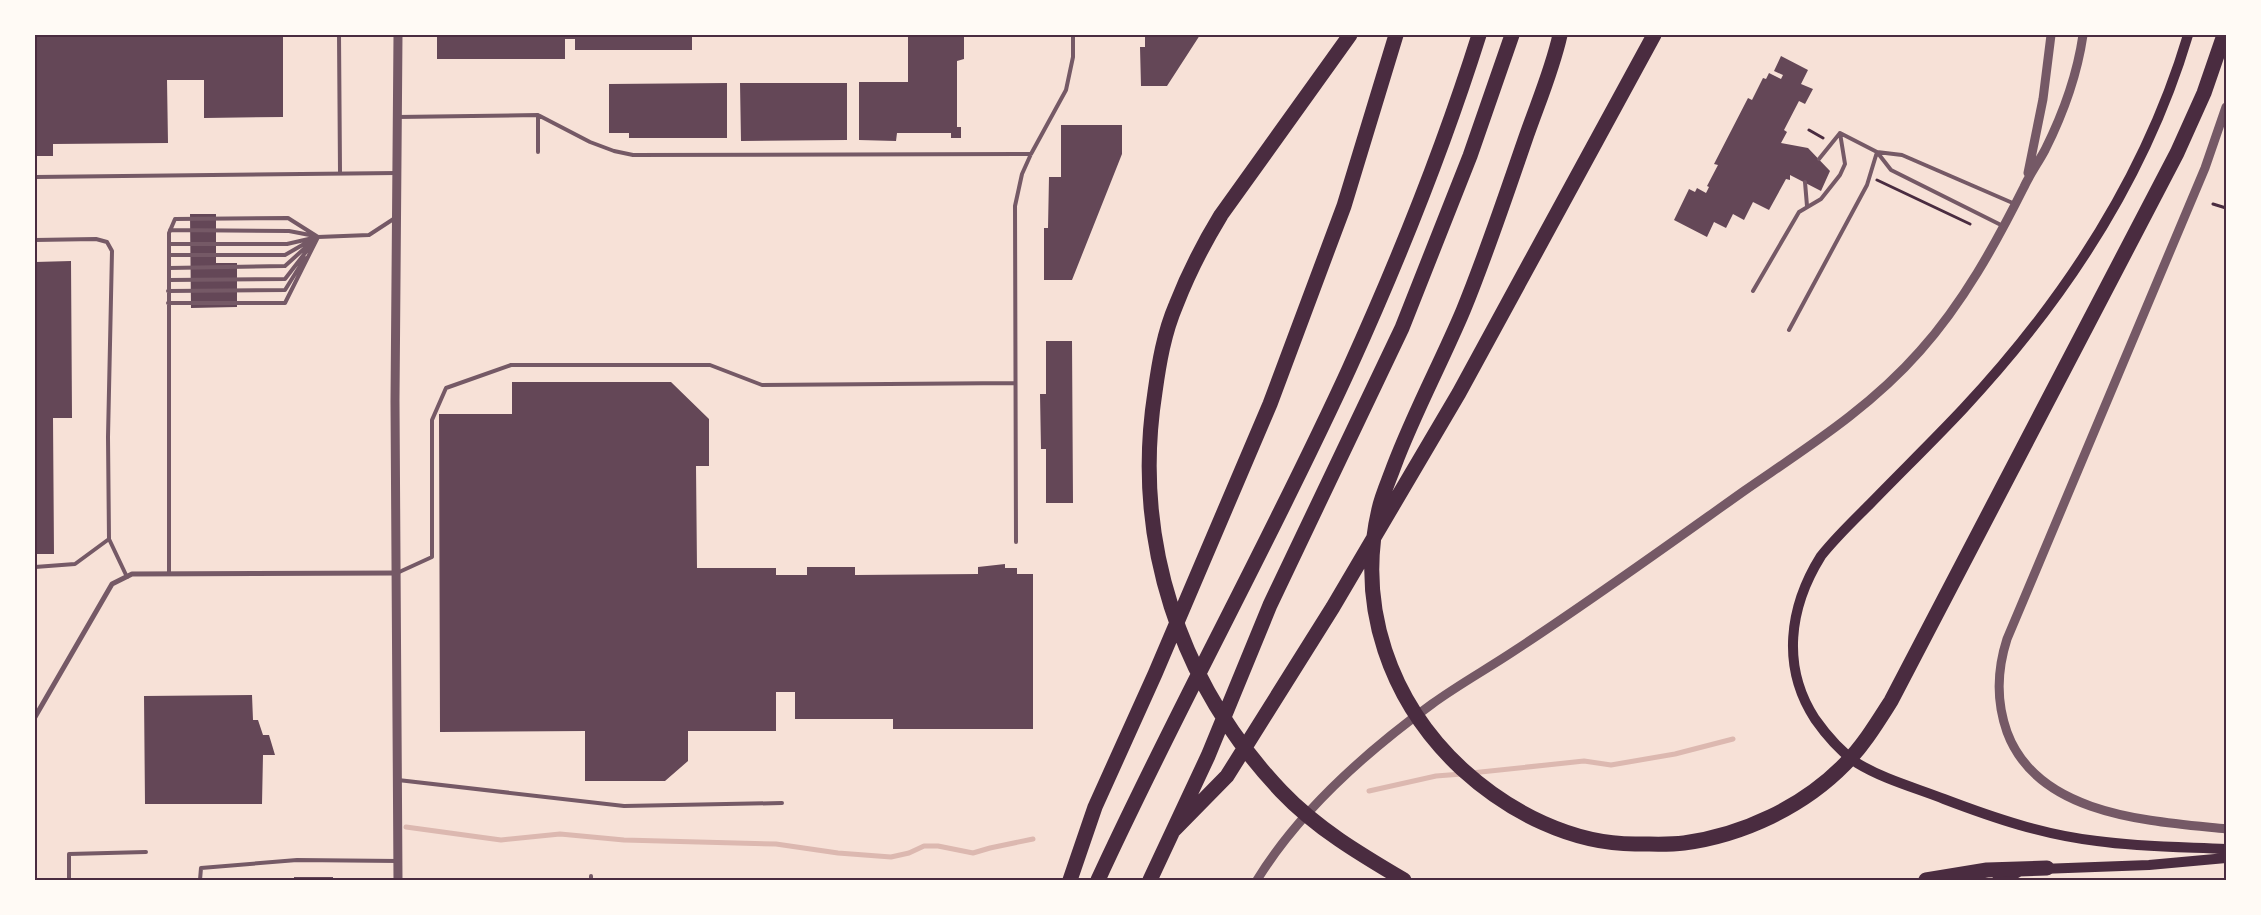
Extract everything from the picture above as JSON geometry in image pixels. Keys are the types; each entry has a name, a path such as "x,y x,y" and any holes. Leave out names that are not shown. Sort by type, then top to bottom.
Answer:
{"highway":[{"path":"1350,35 1221,214 1175,306 1158,367 1150,424 1148,454 1150,509 1160,568 1183,643 1206,690 1234,734 1281,791 1330,834 1404,880"},
{"path":"1070,880 1095,807 1163,656 1273,395 1344,206 1396,35"},
{"path":"1098,880 1352,363 1432,171 1479,35"},
{"path":"1150,880 1208,756 1270,605 1338,466 1405,319 1467,164 1512,35"},
{"path":"1560,35 1496,230 1462,314 1402,445 1379,509 1371,569 1375,618 1398,683 1428,730 1448,756 1478,784 1507,805 1531,818 1577,835 1632,844 1681,844 1717,837 1752,826 1782,811 1818,787 1845,764 1874,727 1891,701 2177,153 2204,93 2224,35"},
{"path":"1173,831 1227,776 1333,607 1459,393 1654,35"},
{"path":"1926,880 1994,869 2047,868"}],"main road":[{"path":"2188,35 2172,81 2142,154 2097,236 2046,309 2000,368 1963,409 1830,544 1821,556 1806,581 1799,599 1792,629 1792,654 1800,690 1822,730 1845,754 1870,770 1976,812 2042,831 2097,841 2226,849"},
{"path":"1997,880 2012,874 2047,868 2149,865 2226,858"}],"street":[{"path":"398,35 395,401 398,880"},
{"path":"2027,181 2043,99 2051,35"},
{"path":"1257,880 1288,836 1321,799 1378,745 1432,703 1568,616 1801,453 1876,395 1920,351 1967,290 2004,227 2043,154 2073,82 2083,35"},
{"path":"2226,107 2205,168 2007,639 1998,680 2002,716 2014,749 2037,777 2051,789 2066,797 2098,808 2161,821 2226,830"},
{"path":"35,717 112,584 127,577 137,574 397,573"}],"lane":[{"path":"339,35 340,172"},
{"path":"1016,542 1015,206 1022,174 1066,90 1073,57 1072,35"},
{"path":"538,115 538,152"},
{"path":"397,117 538,115 590,142 614,151 633,155 1031,154"},
{"path":"1819,159 1840,132"},
{"path":"1840,132 1877,152 1902,155 2015,204"},
{"path":"1753,292 1799,212 1821,199 1840,175 1845,164 1840,132"},
{"path":"1789,330 1871,177 1877,152"},
{"path":"1877,152 1891,170 2004,227"},
{"path":"35,177 340,172 397,173"},
{"path":"1805,182 1807,206"},
{"path":"169,244 287,244 318,237 369,236 396,216"},
{"path":"169,574 168,291 170,230 175,219 288,218 318,237"},
{"path":"170,230 289,231 318,237"},
{"path":"169,255 285,255 318,237"},
{"path":"169,268 285,266 318,237"},
{"path":"169,280 285,279 318,237"},
{"path":"168,291 285,290 318,237"},
{"path":"168,303 284,303 318,237"},
{"path":"35,240 96,240 107,242 112,251 108,437 109,539 127,577"},
{"path":"397,573 432,557 432,420 446,388 475,376 511,365 710,365 762,385 1016,383"},
{"path":"35,567 75,564 109,539"},
{"path":"397,780 624,806 782,803"},
{"path":"69,880 69,854 146,852"},
{"path":"200,880 201,868 298,860 398,861"}],"path":[{"path":"1809,130 1820,135 1830,146"},
{"path":"1871,177 1970,224"},
{"path":"2213,204 2226,208"}],"building":[{"path":"35,35 283,35 283,117 204,118 204,80 167,80 168,143 53,144 53,156 35,156"},
{"path":"437,35 692,35 692,50 575,50 575,39 565,39 565,59 437,59"},
{"path":"908,35 964,35 964,59 957,61 957,127 961,127 961,138 951,138 951,133 897,133 896,141 859,140 859,82 908,82"},
{"path":"1145,35 1200,35 1167,86 1141,86 1140,47 1145,47"},
{"path":"1781,56 1808,70 1801,84 1813,89 1805,104 1799,101 1784,130 1787,132 1781,143 1808,148 1830,171 1821,191 1790,175 1790,180 1786,179 1769,210 1753,202 1744,220 1733,214 1726,228 1714,222 1707,237 1674,220 1689,189 1695,192 1697,188 1706,193 1709,187 1707,186 1718,165 1714,164 1748,98 1752,100 1763,78 1766,79 1769,73 1781,79 1783,75 1774,71"},
{"path":"727,83 727,138 629,138 629,133 609,133 609,84"},
{"path":"740,83 847,83 847,140 741,141"},
{"path":"1061,125 1122,125 1122,154 1072,280 1044,280 1044,228 1048,228 1049,177 1061,177"},
{"path":"190,214 216,214 216,263 237,263 237,307 191,308"},
{"path":"71,261 72,418 53,418 54,554 35,554 35,262"},
{"path":"1046,341 1072,341 1073,503 1046,503 1046,449 1041,449 1040,394 1046,394"},
{"path":"512,382 671,382 709,419 709,466 696,466 697,568 776,568 776,575 807,575 807,567 855,567 855,575 978,574 978,567 1005,564 1005,568 1017,568 1017,574 1033,574 1033,729 893,729 893,719 795,719 795,692 776,692 776,731 688,731 688,761 665,781 585,781 585,731 440,732 439,414 512,414"},
{"path":"252,695 253,720 258,720 263,735 269,735 275,755 263,755 262,804 145,804 144,696"},
{"path":"294,877 333,877 333,880 294,880"}],"waterway":[{"path":"1471,773 1584,761 1611,765 1675,754 1733,739"},
{"path":"1369,791 1436,776 1462,774"},
{"path":"406,827 501,840 560,834 624,840 776,844 838,853 891,857 909,853 924,846 938,846 973,853 1033,839"}]}
